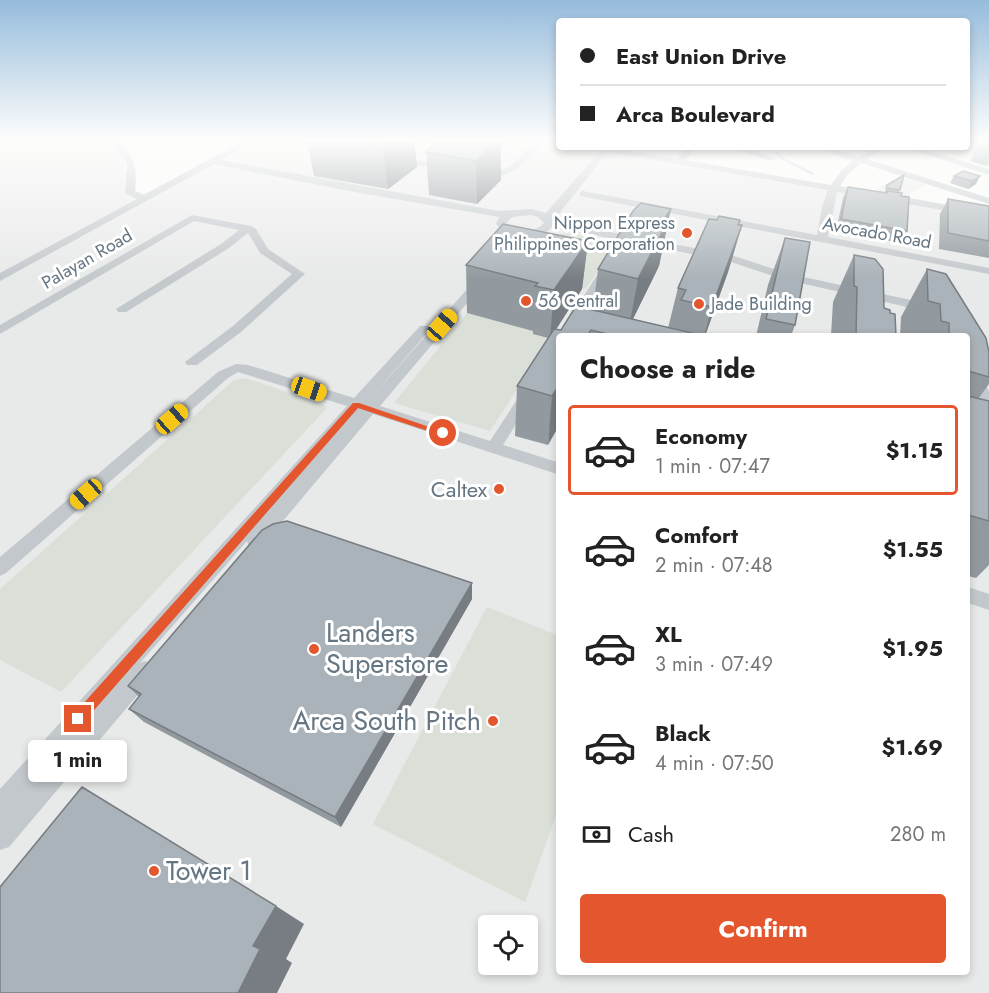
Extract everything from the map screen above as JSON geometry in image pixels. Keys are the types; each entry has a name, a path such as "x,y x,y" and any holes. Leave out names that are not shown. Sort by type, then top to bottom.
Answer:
{"street":[{"path":"0,268 105,211 130,193 131,187"},
{"path":"0,278 165,187"},
{"path":"348,187 509,214 520,212 621,247 731,258 777,275 907,303 925,310 940,320 950,333"},
{"path":"544,219 569,187"},
{"path":"830,187 989,214"},
{"path":"947,187 989,201"},
{"path":"822,240 834,188"},
{"path":"130,193 145,198"},
{"name":"Avocado Road","path":"583,194 989,271"},
{"path":"509,214 503,218 501,224 511,238 539,232 546,228 544,219"},
{"name":"Palayan Road","path":"0,330 192,218 247,228"},
{"path":"122,309 225,246 247,228 252,231 264,251 299,274 237,329 192,362"},
{"path":"566,333 621,247"},
{"path":"0,807 487,266"},
{"path":"970,364 983,395 989,422"},
{"path":"0,568 223,375 236,368 248,369 556,468"},
{"path":"493,448 535,381"},
{"path":"247,552 362,407"},
{"path":"970,597 989,602"},
{"path":"0,838 202,605"}],"shaded area":[{"path":"0,187 125,187 144,194 157,187 836,187 989,214 989,993 0,993"},
{"path":"920,187 911,193 909,198 878,193 879,188"},
{"path":"565,232 610,240 615,245 586,289 502,270 538,241"},
{"path":"467,313 535,331 550,339 490,431 394,403"},
{"path":"245,378 325,405 326,409 61,692 0,660 0,589 233,381"},
{"name":"Arca South Pitch","path":"487,607 556,635 556,815 525,902 373,824"}],"building":[{"path":"848,187 902,193 901,196 909,197 907,231 841,219"},
{"path":"886,187 901,187 900,190"},
{"path":"948,199 989,206 989,241 948,233"},
{"path":"641,203 671,209 665,218 669,219 638,279 598,269 633,211"},
{"path":"719,216 740,220 738,225 742,225 712,307 681,300 686,290 678,288 709,219 717,220"},
{"path":"503,224 588,241 554,290 535,286 538,283 466,265"},
{"path":"785,238 810,242 795,325 766,319"},
{"path":"854,255 875,259 883,269 884,308 895,314 896,333 856,333 857,287 854,286"},
{"path":"927,269 946,274 986,338 989,352 989,377 970,372 970,333 949,333 949,323 941,321 940,304 928,301"},
{"path":"576,306 692,333 604,333 591,330 589,333 556,333 556,390 552,396 517,386 554,329 561,330"},
{"path":"970,396 989,401 989,521 970,516"},
{"name":"Landers Superstore","path":"287,521 472,583 335,817 129,709 141,694 128,686 262,530 273,524"},
{"name":"Tower 1","path":"82,787 276,906 253,946 260,949 238,993 0,993 0,887"}],"place":[{"name":"Nippon Express Philippines Corporation","path":"687,233"},
{"name":"56 Central","path":"526,301"},
{"name":"Jade Building","path":"699,304"},
{"name":"Caltex","path":"499,489"},
{"name":"Landers Superstore","path":"314,649"},
{"name":"Arca South Pitch","path":"493,721"},
{"name":"Tower 1","path":"154,871"}],"route":[{"path":"78,719 356,405 443,433"}]}
